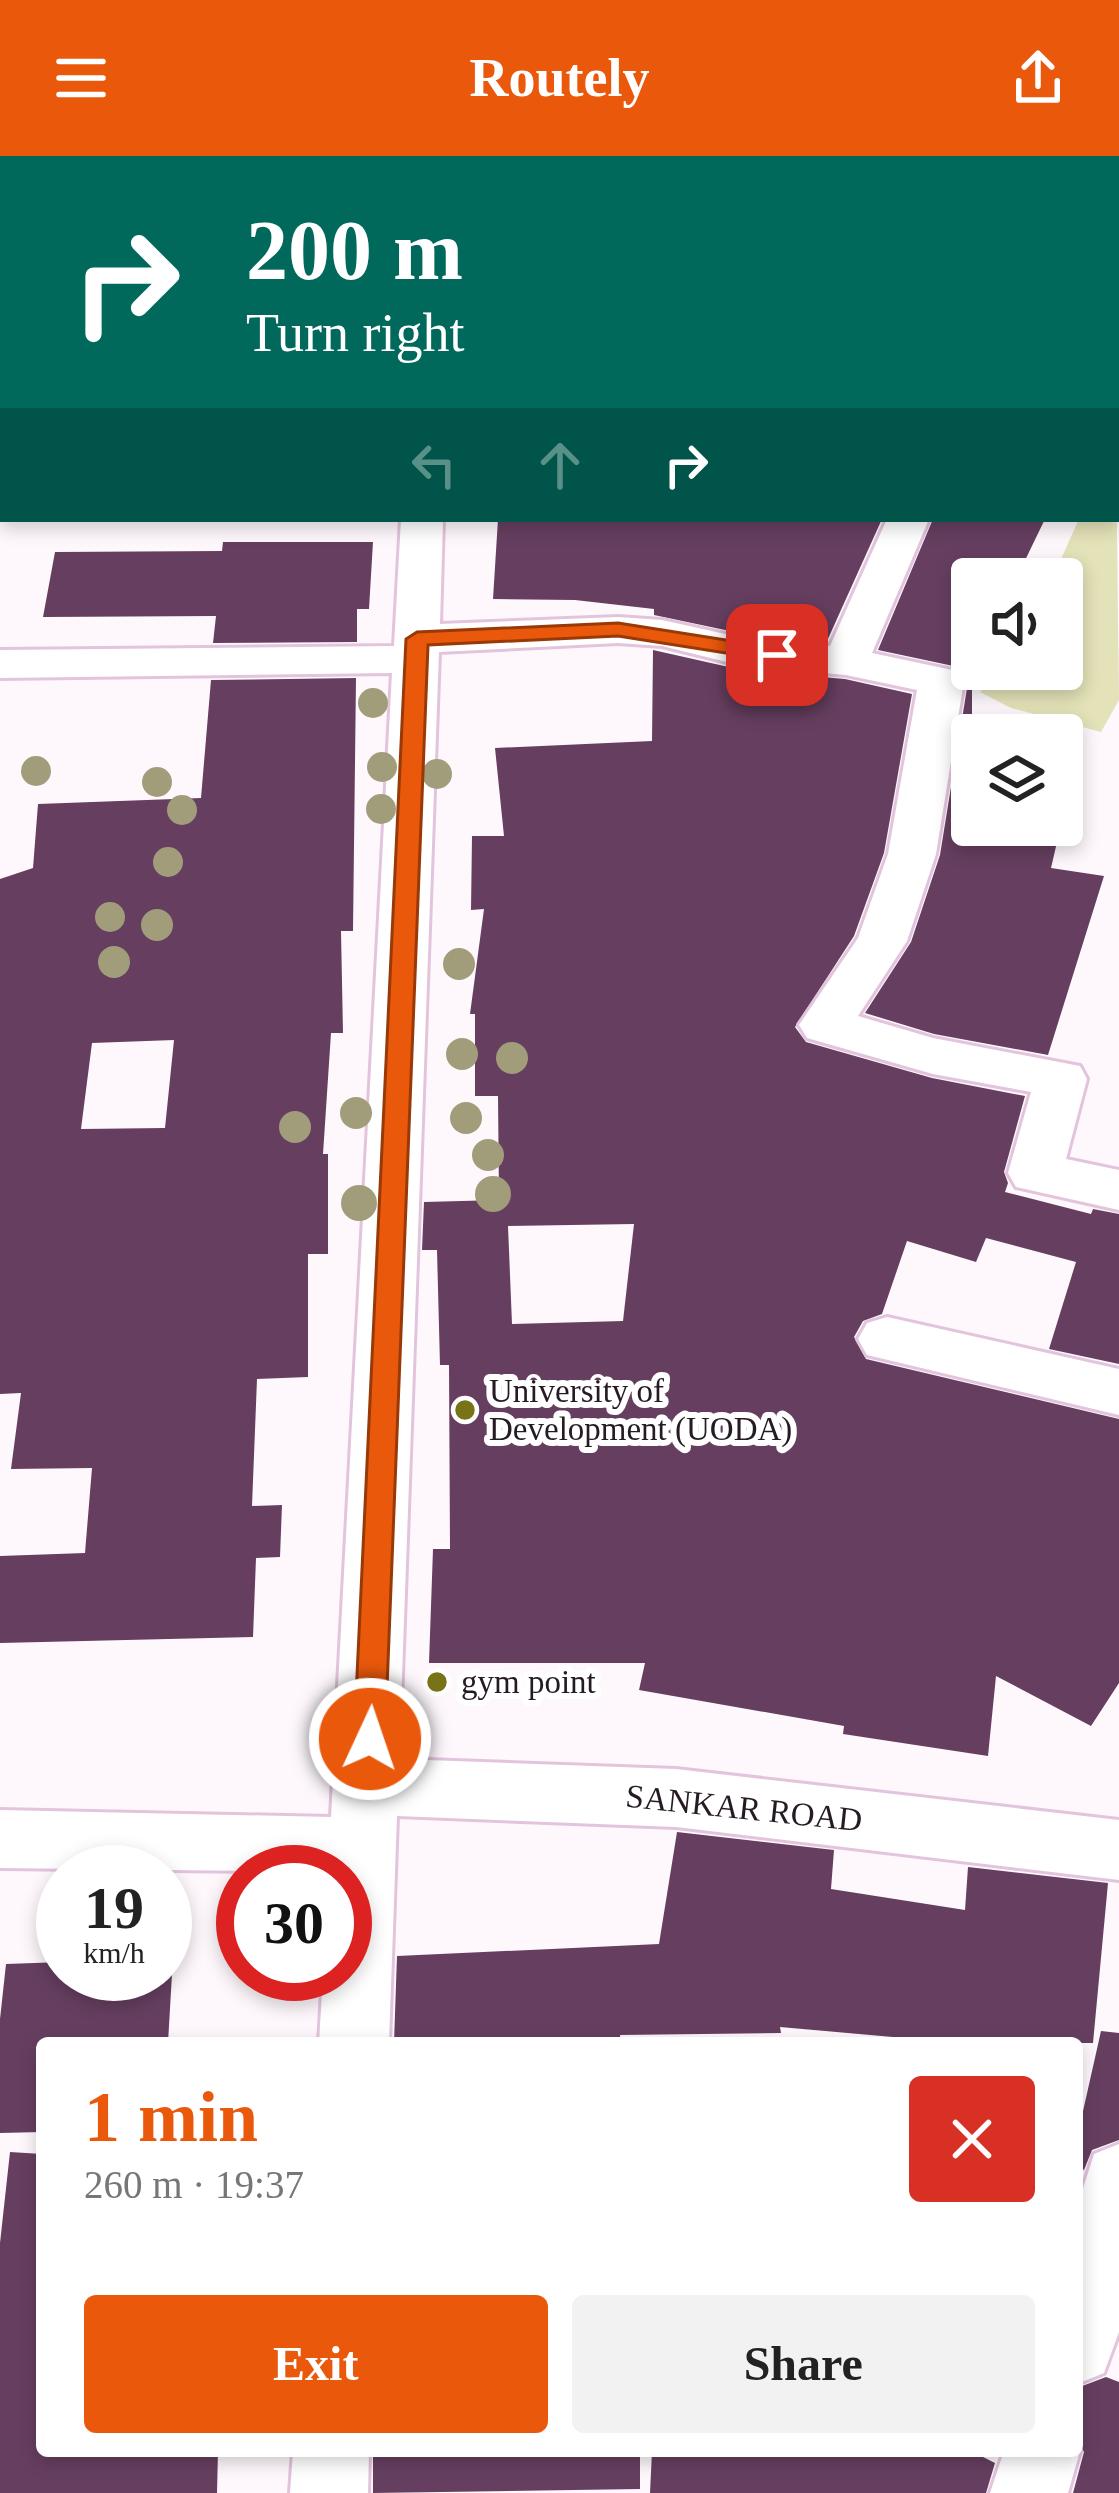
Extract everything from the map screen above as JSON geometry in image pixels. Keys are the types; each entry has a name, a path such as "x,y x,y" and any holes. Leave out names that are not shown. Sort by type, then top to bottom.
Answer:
{"street":[{"path":"354,2037 422,522"},
{"path":"846,661 907,522"},
{"path":"0,664 416,649 618,630 662,633 743,652 846,661 941,681 912,854 881,941 825,1025 933,1056 1061,1079 1035,1173 1119,1190"},
{"path":"887,1339 1119,1392"},
{"name":"SANKAR ROAD","path":"0,1839 676,1798 1119,1850"},
{"path":"1083,2327 1119,2179"},
{"path":"328,2493 331,2457"},
{"path":"1029,2493 1040,2457"}],"green space":[{"path":"1078,522 1117,522 1119,700 1101,732 1083,727 1083,714 1034,714 980,692 1083,690 1083,558 1061,558"}],"building":[{"path":"498,522 881,522 827,641 744,634 654,615 654,609 575,600 493,599"},
{"path":"932,522 1044,522 1026,558 951,558 951,666 878,650"},
{"path":"223,542 373,542 369,609 357,609 357,642 213,643 216,616 43,617 55,552 222,551"},
{"path":"653,650 742,670 845,679 912,694 884,853 854,936 795,1027 806,1042 932,1078 1025,1096 1004,1172 1005,1192 1091,1214 1093,1209 1119,1214 1119,1364 1049,1349 1076,1262 986,1238 976,1262 907,1241 882,1314 863,1321 854,1337 866,1359 1119,1419 1119,1683 1091,1726 996,1676 988,1756 843,1734 844,1726 639,1690 645,1663 429,1663 433,1549 450,1549 449,1365 440,1365 437,1250 422,1250 424,1202 499,1200 498,1096 475,1096 475,1014 470,1014 484,909 471,910 472,836 504,836 495,748 652,741","holes":["634,1224 623,1321 512,1324 508,1226"]},
{"path":"356,678 353,931 341,931 343,1033 331,1033 323,1154 328,1154 328,1254 308,1254 308,1377 257,1379 252,1506 282,1505 280,1557 256,1558 253,1637 0,1643 0,1556 85,1553 92,1468 11,1469 21,1393 0,1394 0,879 33,868 38,804 201,798 211,680","holes":["174,1040 165,1128 81,1129 92,1043"]},
{"path":"967,690 972,690 972,714 963,714"},
{"path":"951,787 951,846 1056,846 1051,868 1104,876 1048,1055 934,1034 865,1013 911,942 940,855"},
{"path":"677,1832 834,1850 831,1889 965,1910 968,1867 1108,1883 1093,2043 1083,2043 1083,2037 893,2037 780,2027 781,2033 394,2037 397,1956 659,1944"},
{"path":"36,1963 36,2001 170,2001 168,2037 36,2037 36,2132 0,2133 0,2019 6,1964"},
{"path":"1101,2031 1119,2033 1119,2140 1092,2150 1084,2170 1083,2111"},
{"path":"10,2152 36,2154 36,2457 218,2457 217,2493 0,2493 0,2243"},
{"path":"1106,2377 1119,2382 1119,2493 1073,2493 1084,2452 1083,2386"},
{"path":"373,2457 640,2457 640,2489 373,2493"},
{"path":"652,2457 983,2457 995,2463 986,2493 650,2493"}],"place":[{"name":"University of Development (UODA)","path":"465,1410"},
{"name":"gym point","path":"437,1682"}],"route":[{"path":"370,1739 417,639 618,630 662,633 777,655"}]}
